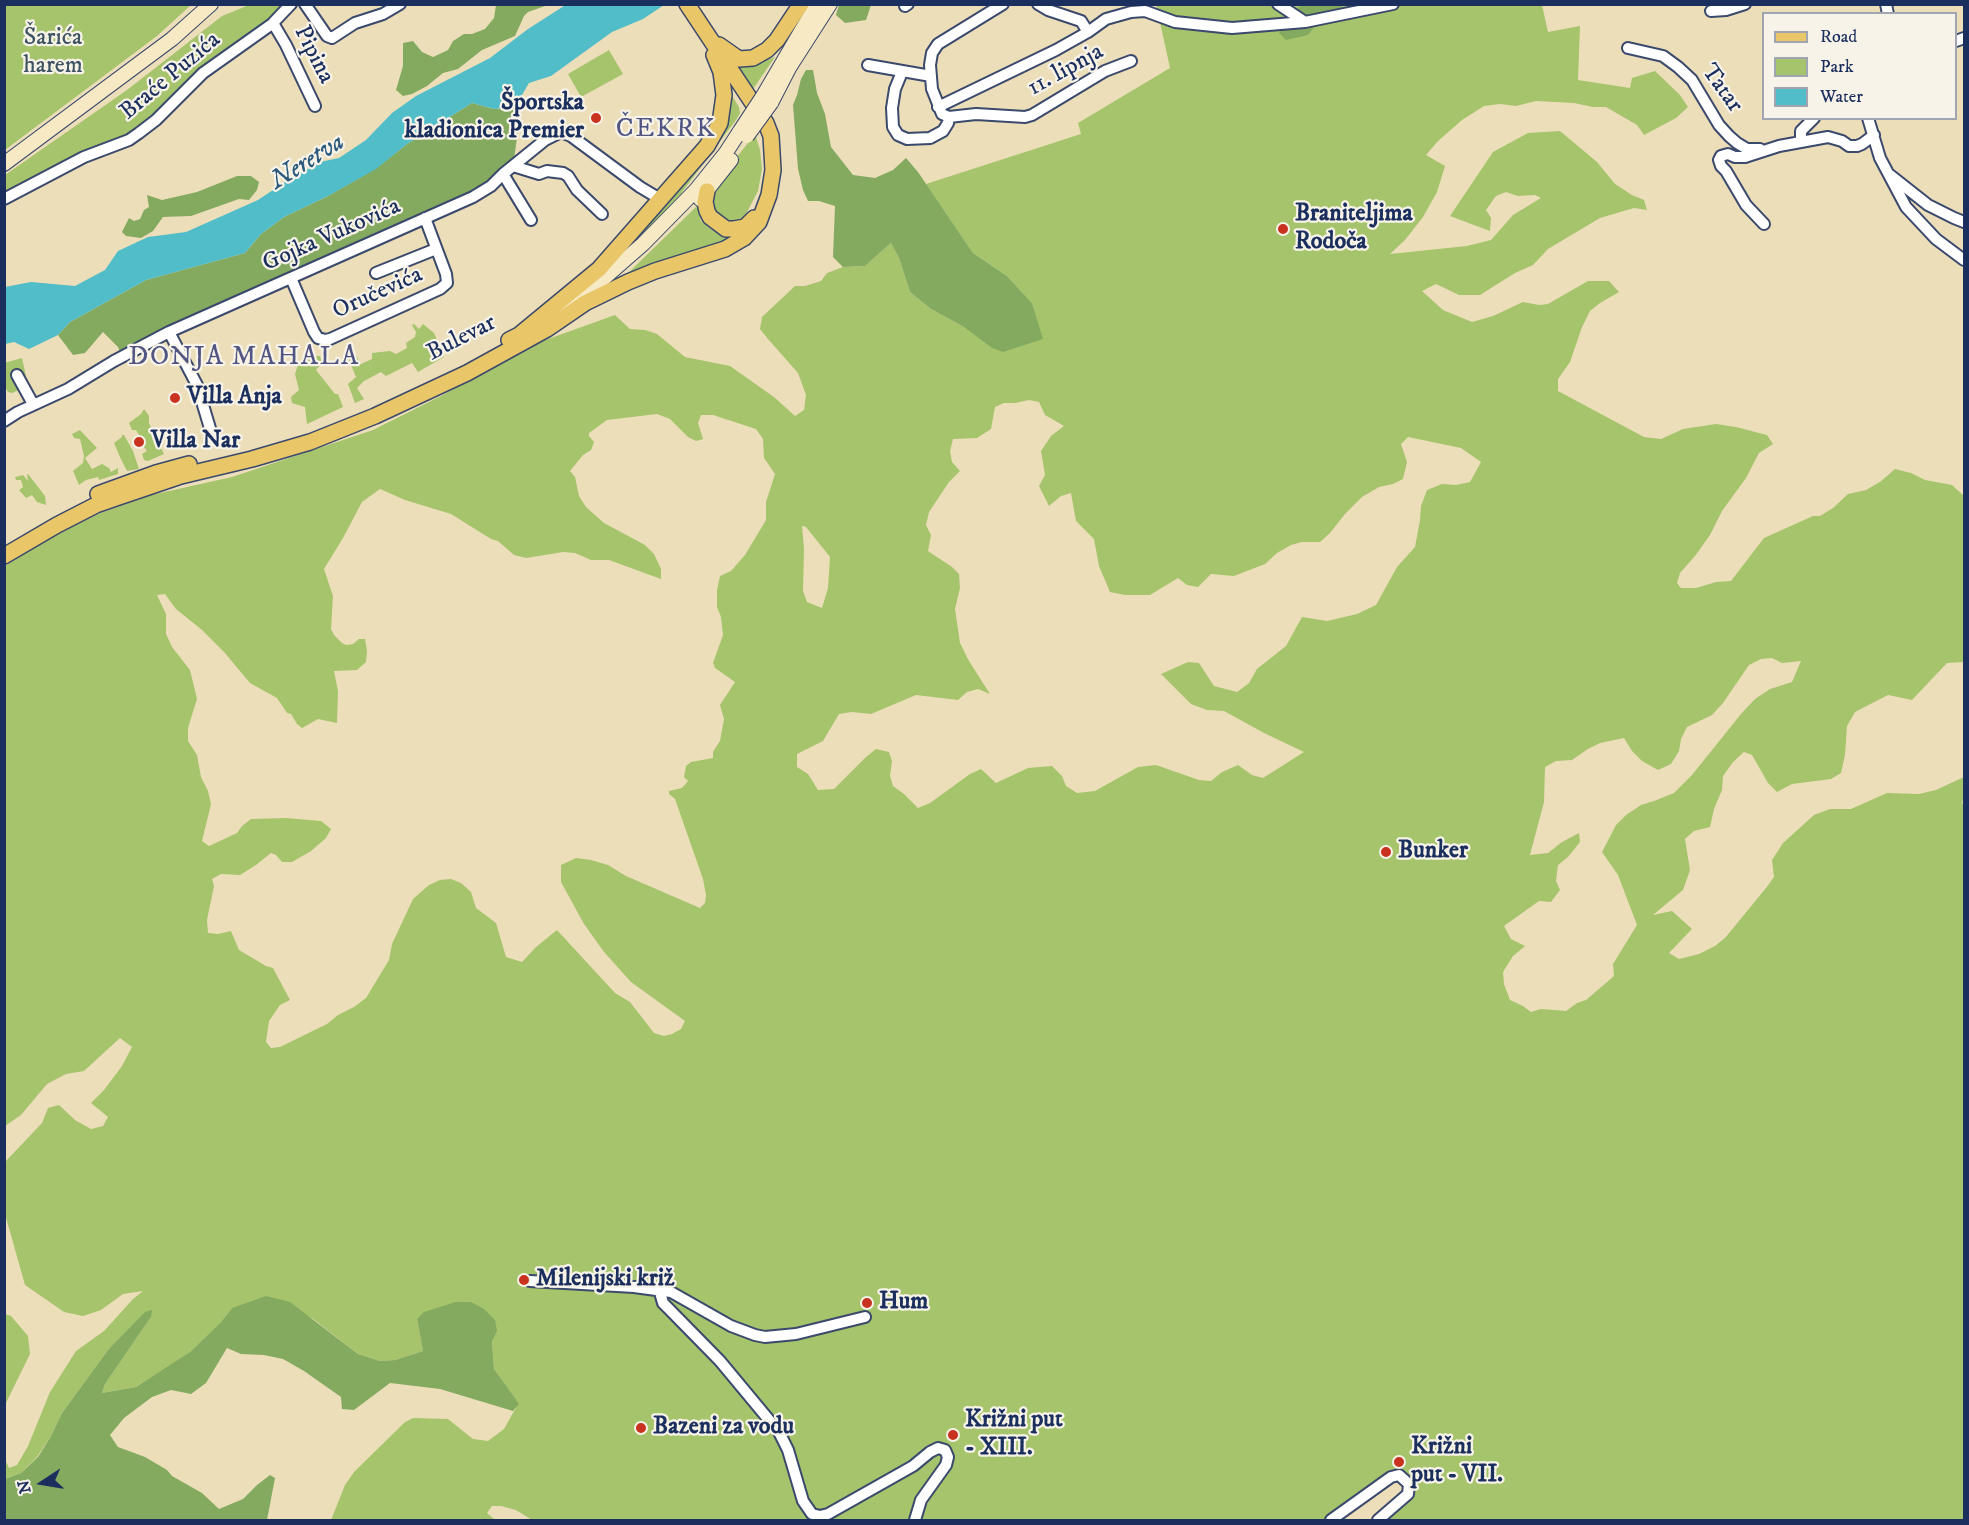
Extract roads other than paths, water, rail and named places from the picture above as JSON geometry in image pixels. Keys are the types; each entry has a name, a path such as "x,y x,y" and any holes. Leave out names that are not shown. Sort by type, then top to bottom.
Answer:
{"main road":[{"path":"4,164 172,39 211,4"},
{"path":"585,303 655,271 736,244 759,222 771,188 773,171 771,136 766,123 687,4"},
{"path":"709,38 739,59 753,58 767,50 777,40 801,4"},
{"name":"Bulevar","path":"4,544 51,516 120,484 285,440 348,418 449,371 550,318 603,279 643,244 696,190 744,134 767,99 817,4"},
{"path":"767,99 830,4"},
{"path":"519,335 599,269 707,146 720,123 724,95 723,83 709,38"},
{"path":"4,556 96,505 181,476 310,442 375,416 467,373 548,329 585,303 654,245 708,190 744,134"},
{"path":"708,190 705,202 707,211 710,217 726,229 745,227 764,207"}],"street":[{"name":"Braće Puzića","path":"4,199 84,157 139,134 203,73 273,23 291,4"},
{"path":"305,4 327,36 332,38 355,23 383,14 400,4"},
{"path":"902,72 895,89 893,127 898,135 907,139 930,138 942,131 949,117 942,114 933,95 930,65 932,53 938,44 1003,4"},
{"name":"11. lipnja","path":"1038,4 1048,10 1081,21 1088,32"},
{"path":"1278,4 1305,22"},
{"name":"11. lipnja","path":"938,107 1088,32 1106,19 1131,12 1145,11 1175,21 1232,28 1305,22 1393,4"},
{"path":"1711,11 1726,10 1745,4"},
{"name":"Pipina","path":"273,23 290,52 315,106"},
{"name":"Tatar","path":"1629,48 1663,56 1678,67 1692,80 1719,125 1737,143 1747,149 1756,150 1828,137 1842,141 1849,146 1857,146 1874,135"},
{"name":"11. lipnja","path":"949,117 976,114 1025,117 1032,115 1106,71 1131,61"},
{"path":"868,65 931,76"},
{"path":"1801,141 1801,131 1812,120"},
{"path":"1869,120 1880,158 1906,207 1936,239 1965,260"},
{"name":"Gojka Vukovića","path":"4,421 33,404 68,389 169,332 473,197 491,186 545,140 561,132 566,133 660,199"},
{"name":"Tatar","path":"1764,224 1746,205 1719,160 1721,156 1728,154 1745,157 1779,146"},
{"path":"513,166 539,174 547,171 563,173 602,214"},
{"path":"1887,172 1928,205 1965,222"},
{"path":"503,174 531,220"},
{"name":"Oručevića","path":"291,278 314,332 318,338 325,340 447,283 424,218"},
{"name":"Oručevića","path":"376,273 436,249"},
{"path":"169,332 197,385 212,435"},
{"path":"17,375 33,404"},
{"path":"530,1281 659,1289 680,1295 731,1326 765,1337 796,1334 865,1317"},
{"path":"659,1289 663,1303 720,1361 779,1432 788,1450 802,1501 812,1514 820,1516 828,1514 913,1466 934,1449 945,1450 948,1457 946,1465 921,1500 915,1521"},
{"path":"1331,1521 1391,1477 1399,1475 1408,1484 1408,1494 1378,1521"}],"water":[{"path":"573,4 664,5 643,19 612,32 551,76 529,83 515,107 494,109 472,103 407,144 376,169 284,217 261,234 245,253 146,280 70,322 58,335 29,349 14,342 5,344 5,287 31,282 75,286 105,270 118,251 148,237 186,232 258,200 320,162 339,158 366,140 392,113 416,96 490,58 528,29 564,6"}],"place":[{"name":"Športska kladionica Premier","path":"596,118"},
{"name":"Braniteljima Rodoča","path":"1283,229"},
{"name":"Villa Anja","path":"175,398"},
{"name":"Villa Nar","path":"139,442"},
{"name":"Bunker","path":"1386,852"},
{"name":"Milenijski križ","path":"524,1280"},
{"name":"Hum","path":"867,1303"},
{"name":"Bazeni za vodu","path":"641,1428"},
{"name":"Križni put - XIII.","path":"953,1435"},
{"name":"Križni put - VII.","path":"1399,1462"}],"district":[{"name":"ČEKRK","path":"666,130"},
{"name":"DONJA MAHALA","path":"244,358"}],"park label":[{"name":"Šarića harem","path":"53,53"}],"water label":[{"name":"Neretva","path":"308,163"}]}
